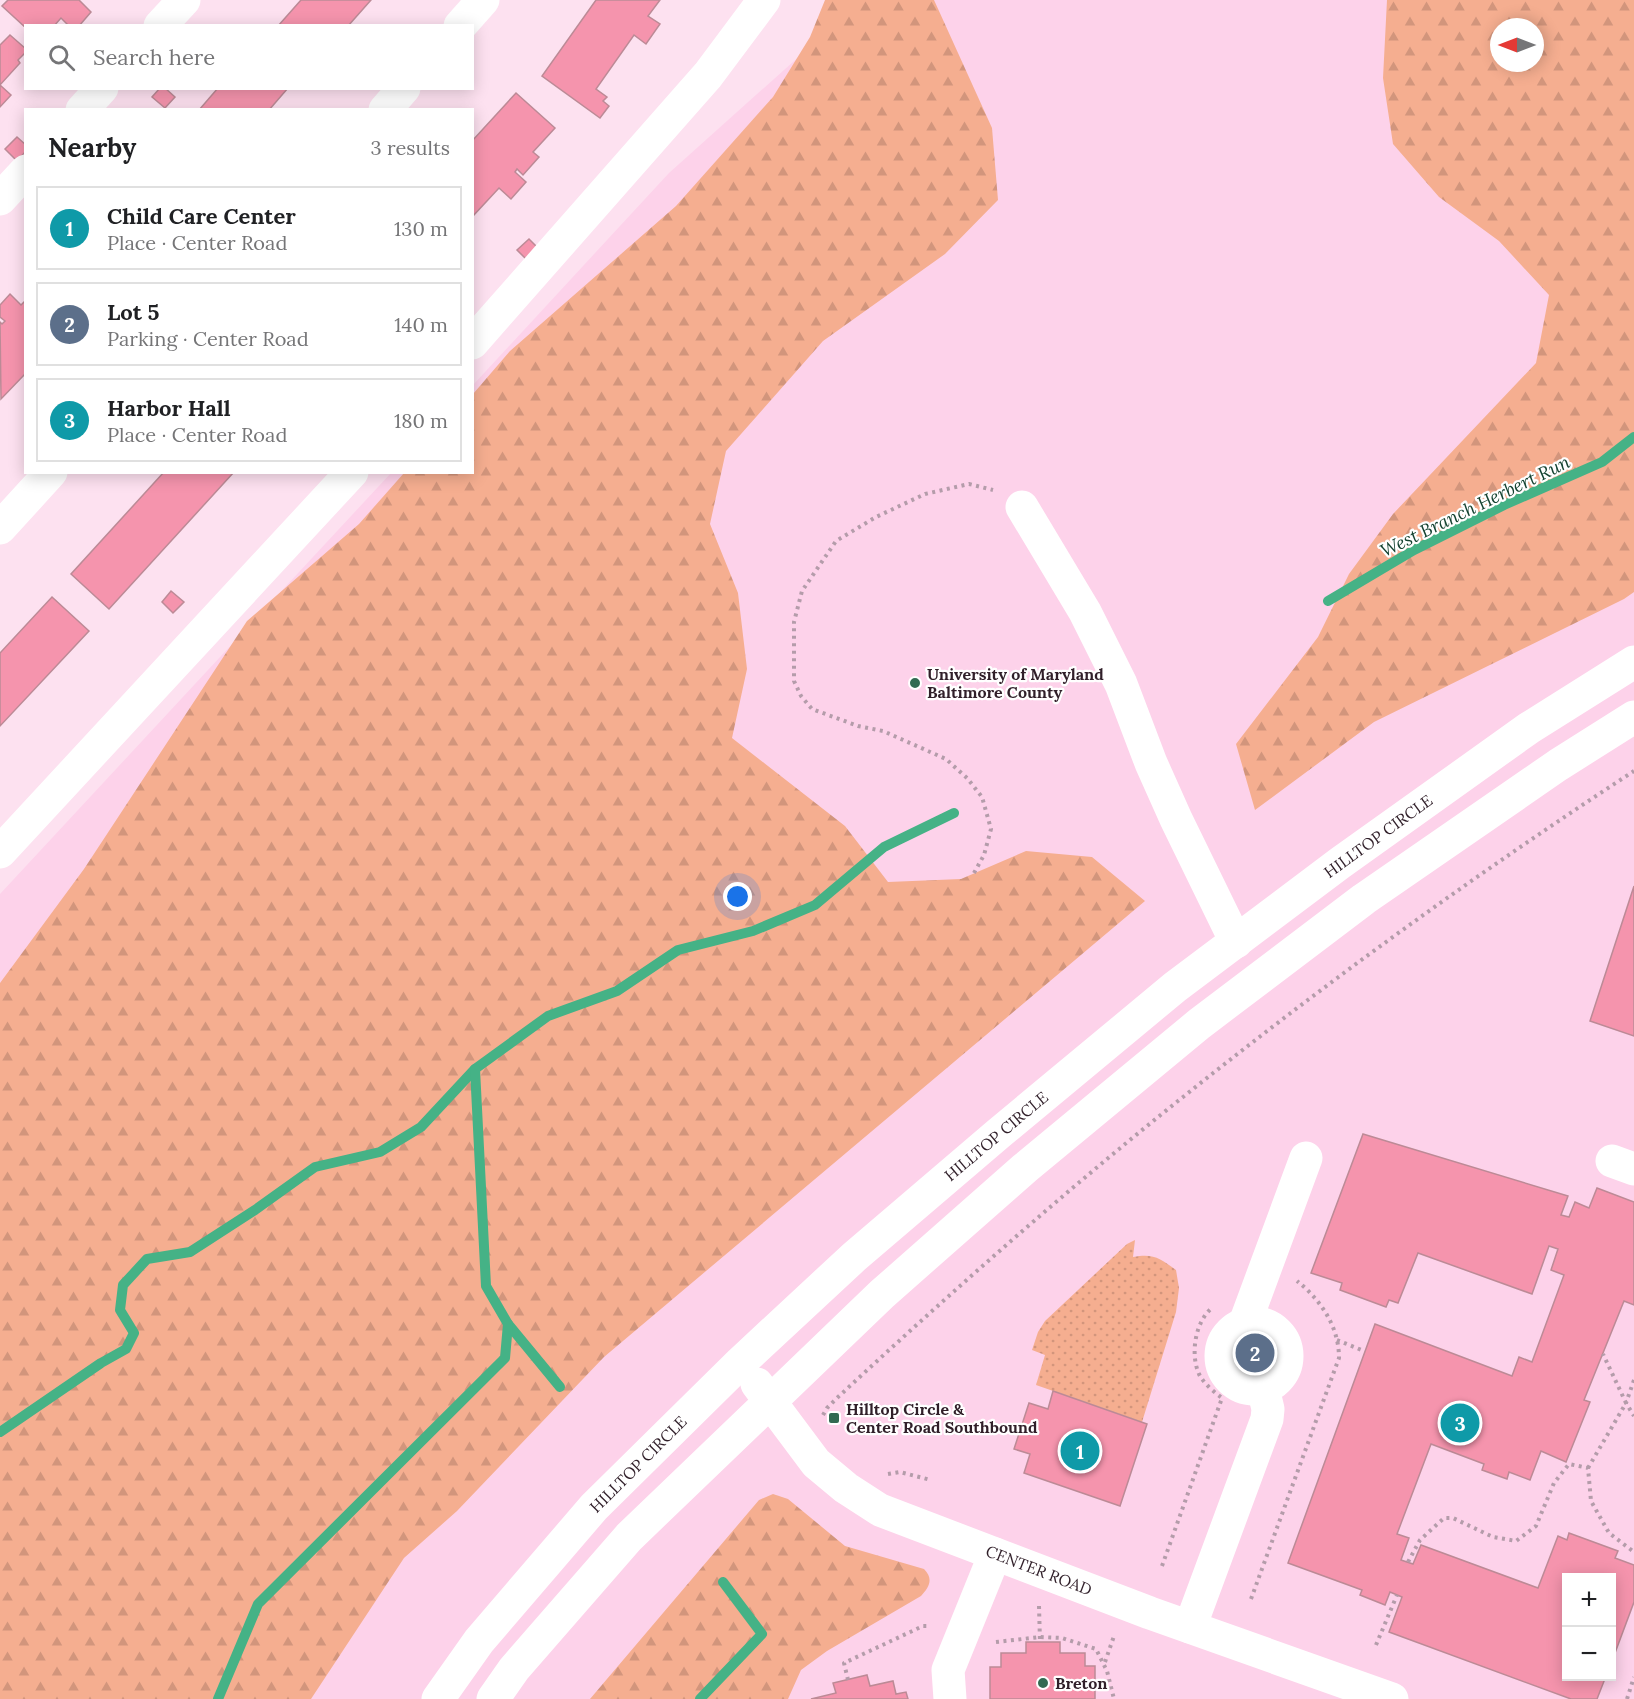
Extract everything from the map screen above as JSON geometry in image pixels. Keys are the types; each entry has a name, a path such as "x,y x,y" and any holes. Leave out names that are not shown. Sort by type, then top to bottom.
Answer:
{"street":[{"path":"162,24 184,0"},
{"path":"462,24 483,0"},
{"path":"474,341 708,75 764,0"},
{"path":"84,108 100,90"},
{"path":"387,108 402,90"},
{"path":"0,198 24,173"},
{"path":"0,528 49,474"},
{"path":"0,852 350,474"},
{"path":"1022,507 1085,612 1121,684 1155,772 1236,942"},
{"name":"HILLTOP CIRCLE","path":"438,1699 479,1641 594,1507 741,1362 854,1257 1175,987 1340,863 1529,728 1634,662"},
{"path":"493,1699 514,1669 629,1537 882,1294 1025,1168 1199,1024 1364,899 1558,765 1634,717"},
{"path":"1245,1323 1306,1158"},
{"path":"1258,1322 1271,1326 1280,1335 1286,1347 1288,1360 1283,1372 1275,1382 1263,1388 1250,1389 1238,1385 1228,1376 1222,1365 1221,1352 1225,1340 1233,1329 1245,1323 1258,1322"},
{"name":"CENTER ROAD","path":"741,1362 816,1463 846,1488 880,1510 1190,1627 1392,1699"},
{"path":"1190,1627 1267,1419 1268,1409 1263,1388"},
{"path":"951,1699 948,1670 974,1640 995,1554"}],"path":[{"path":"974,873 984,855 991,830 982,797 968,778 946,759 883,731 858,726 812,709 801,696 794,681 794,622 802,591 836,542 876,517 925,494 969,484 997,491 1022,507"},
{"path":"823,1416 837,1398 973,1274 1191,1091 1396,934 1554,823 1634,771"},
{"path":"1162,1566 1222,1398 1200,1376 1195,1362 1195,1340 1202,1322 1208,1311 1219,1303"},
{"path":"1337,1340 1364,1351"},
{"path":"1603,1354 1634,1416"},
{"path":"1634,1380 1626,1403 1588,1468 1591,1501 1609,1533 1634,1552"},
{"path":"1408,1562 1420,1540 1444,1518 1453,1518 1493,1537 1516,1541 1536,1526 1554,1483 1569,1464 1588,1468"},
{"path":"879,1476 900,1472 931,1480"},
{"path":"1376,1645 1397,1594"},
{"path":"1039,1601 1040,1639"},
{"path":"848,1680 844,1663 923,1626 944,1625 974,1640 1062,1638 1096,1649 1104,1663 1114,1699"},
{"path":"1104,1663 1117,1628"},
{"path":"1627,1699 1634,1677"}],"shaded area":[{"name":"University of Maryland Baltimore County","path":"862,0 1634,0 1634,1699 0,1699 0,894 390,474 474,474 474,384 669,173"}],"green space":[{"path":"825,0 934,0 992,128 998,200 945,254 823,341 726,451 710,524 738,593 747,669 732,738 845,826 888,882 961,879 1026,851 1092,857 1145,901 604,1357 457,1511 404,1558 311,1699 0,1699 0,983 84,869 247,621 359,524 403,474 474,474 474,393 510,351 676,206 773,97 810,37"},
{"path":"1387,0 1634,0 1634,592 1374,722 1255,810 1236,744 1318,637 1349,574 1393,514 1536,363 1549,295 1499,241 1439,197 1393,144 1383,78"},
{"path":"1135,1240 1133,1257 1151,1256 1165,1262 1176,1270 1179,1288 1176,1312 1142,1422 1036,1385 1045,1355 1032,1350 1038,1332 1045,1321 1127,1244"},
{"path":"773,1494 788,1499 845,1546 924,1569 930,1580 926,1589 921,1596 827,1651 801,1670 788,1699 590,1699 759,1500"}],"building":[{"path":"8,0 79,0 91,12 81,24 67,24 61,18 56,24 24,24 24,26 2,6"},
{"path":"301,0 371,0 350,24 280,24"},
{"path":"596,0 660,0 648,16 660,24 646,44 634,35 596,89 607,97 603,101 609,106 600,118 542,76"},
{"path":"10,35 24,47 24,54 18,60 20,63 0,85 0,45"},
{"path":"0,85 11,95 0,107"},
{"path":"158,90 167,90 175,97 165,108 152,97"},
{"path":"216,90 286,90 271,108 201,108"},
{"path":"516,93 555,128 533,152 539,157 523,175 517,169 515,172 526,182 511,199 499,188 474,215 474,139"},
{"path":"17,137 24,143 24,153 17,161 5,149"},
{"path":"529,239 539,249 528,261 517,250"},
{"path":"10,294 21,305 24,302 24,375 1,399 0,322 2,324 5,321 0,317 0,305"},
{"path":"162,474 232,474 109,609 71,574"},
{"path":"171,591 184,602 173,613 162,602"},
{"path":"52,597 89,631 0,726 0,653"},
{"path":"1634,886 1634,1036 1590,1021"},
{"path":"1363,1134 1568,1196 1561,1215 1569,1217 1575,1202 1589,1208 1597,1188 1634,1202 1634,1305 1624,1301 1584,1400 1590,1402 1566,1462 1541,1451 1530,1480 1509,1472 1507,1479 1482,1470 1484,1464 1431,1444 1397,1534 1409,1538 1401,1560 1413,1564 1421,1545 1538,1588 1558,1536 1567,1540 1569,1533 1618,1551 1615,1558 1634,1565 1634,1602 1616,1650 1616,1573 1562,1573 1562,1681 1604,1681 1597,1699 1571,1699 1389,1632 1402,1597 1390,1592 1385,1605 1360,1595 1362,1590 1288,1563 1375,1324 1512,1376 1519,1357 1532,1362 1564,1275 1551,1270 1558,1249 1549,1246 1532,1294 1418,1253 1398,1303 1389,1300 1386,1307 1340,1290 1342,1283 1311,1273"},
{"path":"1053,1391 1147,1424 1120,1506 1024,1473 1030,1454 1014,1449 1029,1403 1048,1409"},
{"name":"Breton","path":"1026,1642 1060,1642 1060,1653 1085,1653 1085,1666 1095,1666 1095,1699 990,1699 990,1667 1001,1667 1001,1653 1026,1653"},
{"path":"867,1675 870,1686 893,1681 896,1694 906,1692 908,1699 811,1699 836,1693 833,1683"}],"waterway":[{"name":"West Branch Herbert Run","path":"1328,601 1414,550 1504,505 1602,462 1634,437"},
{"name":"West Branch Herbert Run","path":"0,1432 101,1363 126,1349 134,1333 120,1310 123,1285 147,1259 190,1252 255,1210 315,1167 380,1152 421,1127 475,1069 548,1016 617,991 678,950 753,931 815,905 884,847 954,813"},
{"path":"218,1699 258,1604 505,1358 508,1324 486,1286 475,1069"},
{"path":"508,1324 560,1387"},
{"path":"700,1699 762,1634 723,1582"}],"place":[{"name":"University of Maryland Baltimore County","path":"915,683"},
{"name":"Lot 5","path":"1255,1353"},
{"name":"Hilltop Circle & Center Road Southbound","path":"834,1418"},
{"name":"Harbor Hall","path":"1460,1423"},
{"name":"Child Care Center","path":"1080,1451"},
{"name":"Breton","path":"1043,1683"}]}
